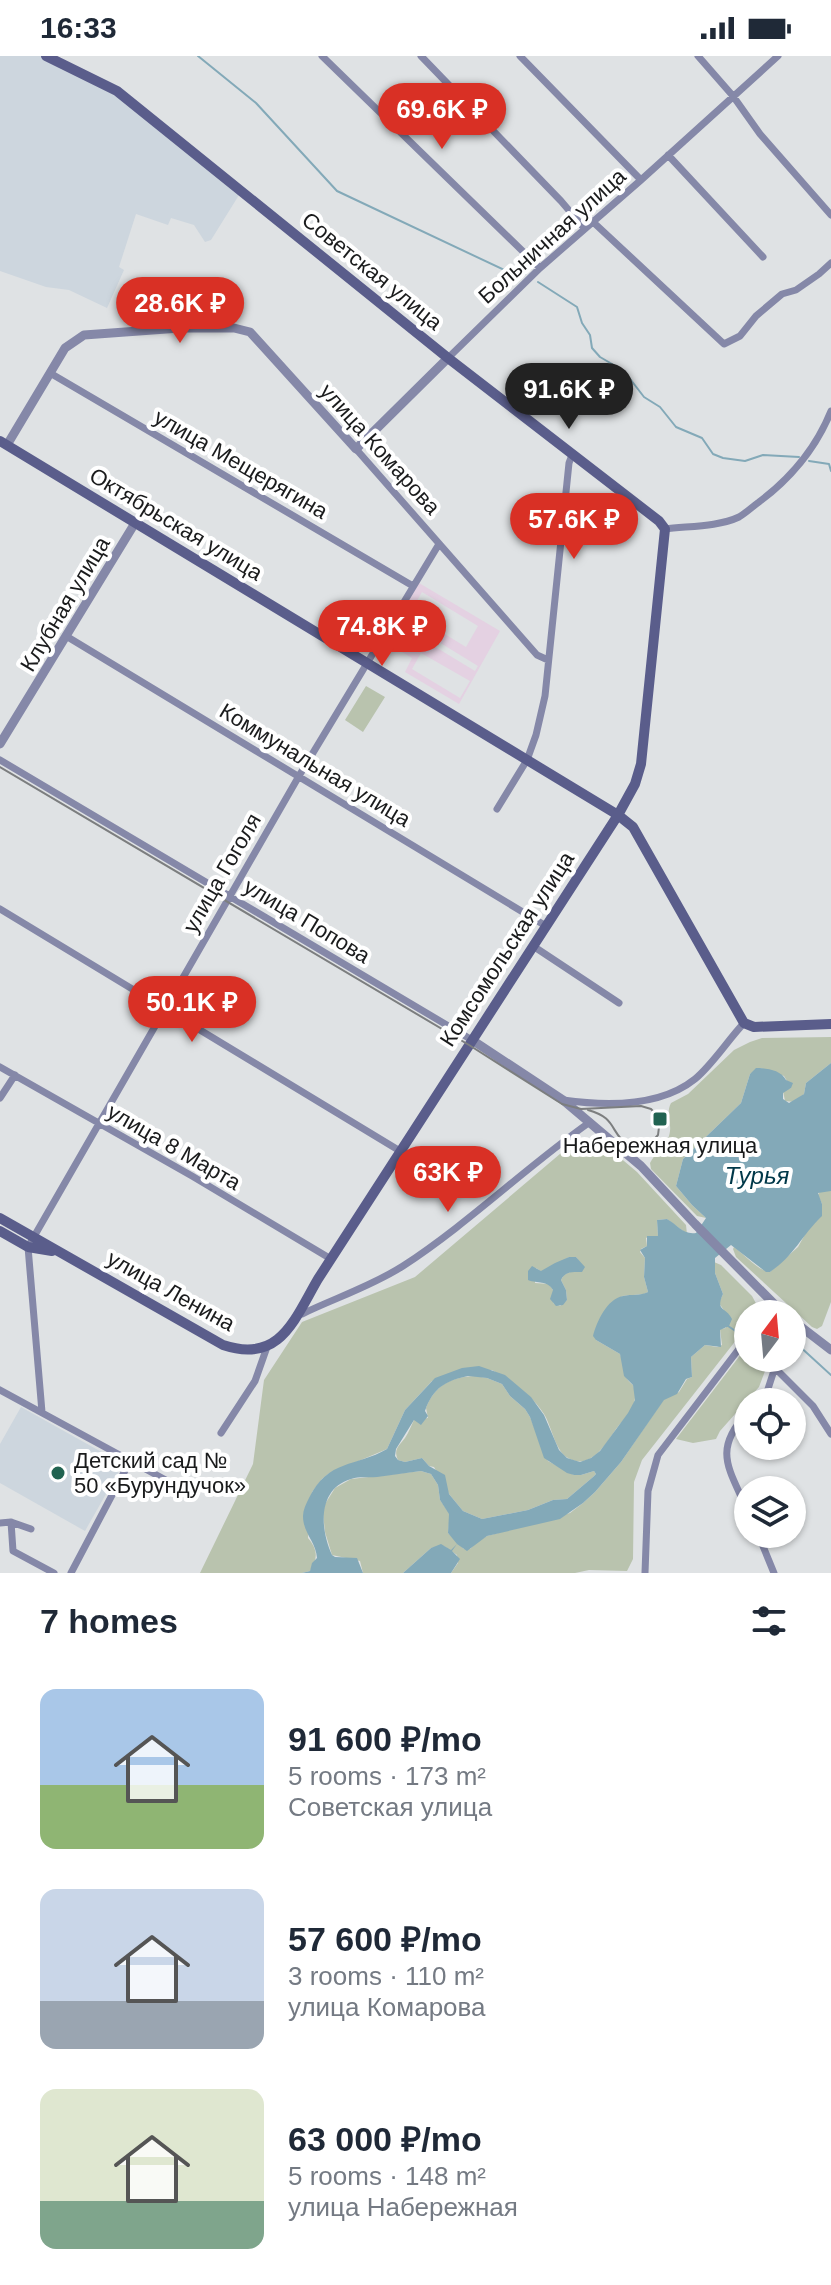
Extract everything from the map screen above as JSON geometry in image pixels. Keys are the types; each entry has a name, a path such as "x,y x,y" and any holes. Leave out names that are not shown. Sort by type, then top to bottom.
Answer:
{"main road":[{"name":"Советская улица","path":"46,56 117,91 448,358 659,521 665,529"},
{"name":"Октябрьская улица","path":"4,443 618,815 633,827 744,1023"},
{"name":"Комсомольская улица","path":"267,1347 279,1338 298,1313 635,784 641,764 665,529"},
{"path":"744,1023 754,1027 829,1024"},
{"name":"улица Ленина","path":"0,1218 30,1242"},
{"name":"улица Ленина","path":"0,1231 58,1251 223,1345 241,1351 257,1351 267,1347"}],"street":[{"path":"322,56 540,268"},
{"path":"421,56 584,228"},
{"path":"520,56 641,180"},
{"path":"698,56 733,96 760,134 831,215"},
{"name":"Больничная улица","path":"356,449 540,268 778,56"},
{"path":"668,155 763,257"},
{"path":"592,221 724,344 740,336 756,316 782,294 796,290 831,263"},
{"name":"улица Комарова","path":"4,443 65,348 84,335 128,330 234,328 250,332 537,655 548,660"},
{"name":"улица Мещерягина","path":"50,373 413,586"},
{"path":"665,529 738,517 773,492 800,463 821,436 831,411"},
{"path":"497,809 527,760 545,696 572,455"},
{"name":"Клубная улица","path":"0,744 135,523"},
{"name":"улица Гоголя","path":"30,1242 299,776 439,544"},
{"name":"Коммунальная улица","path":"66,636 546,926"},
{"name":"улица Попова","path":"0,760 472,1040"},
{"path":"0,909 400,1151"},
{"path":"533,946 619,1003"},
{"path":"563,1100 591,1104 621,1103 673,1092 695,1079 744,1023"},
{"path":"472,1040 563,1100 641,1166 769,1300"},
{"name":"улица 8 Марта","path":"0,1067 331,1259"},
{"path":"0,1098 15,1075"},
{"path":"298,1313 302,1314 403,1266 475,1214 590,1122"},
{"path":"30,1242 42,1412"},
{"path":"806,1331 831,1350"},
{"path":"221,1433 255,1381 267,1347"},
{"path":"645,1573 648,1491 658,1455 734,1355"},
{"path":"779,1372 813,1406 831,1434"},
{"path":"0,1390 186,1491"},
{"path":"734,1426 726,1448 734,1479"},
{"path":"71,1573 130,1461"},
{"path":"11,1522 13,1551 54,1573"},
{"path":"0,1523 11,1522 31,1529"},
{"path":"764,1548 774,1573"}],"shaded area":[{"path":"0,56 46,56 116,95 239,195 211,240 205,242 194,225 171,218 168,225 136,214 119,267 124,270 107,308 69,290 46,287 0,271"},
{"path":"419,583 500,631 459,704 405,672 412,658 384,641","holes":["422,592 478,626 466,647 410,613","411,625 478,666 475,671 414,634 405,649 394,642 402,628 408,631","421,653 470,681 460,698 412,669"]},
{"name":"Детский сад № 50 «Бурундучок»","path":"21,1407 123,1464 85,1531 0,1483 0,1444"}],"green space":[{"path":"366,686 385,697 363,732 345,720"},
{"path":"831,1037 831,1063 806,1083 804,1094 794,1102 785,1101 783,1091 791,1088 784,1076 760,1068 750,1074 741,1103 683,1159 676,1186 706,1218 697,1216 651,1169 650,1163 669,1136 671,1103 688,1094 734,1050 750,1042 762,1038"},
{"path":"598,1139 637,1172 686,1225 687,1234 667,1219 657,1220 658,1236 646,1238 647,1246 640,1252 645,1258 644,1277 648,1292 622,1296 596,1340 620,1354 635,1394 631,1410 602,1448 583,1461 568,1458 560,1450 547,1419 533,1400 492,1370 432,1381 405,1410 387,1449 328,1474 312,1492 308,1538 316,1554 310,1571 200,1573 253,1464 264,1380 302,1322 415,1277 567,1148 580,1150","holes":["569,1257 576,1257 582,1265 582,1272 570,1272 561,1280 567,1300 560,1306 553,1303 553,1290 549,1284 535,1283 536,1268 542,1272"]},
{"path":"820,1191 831,1191 831,1302 822,1326 817,1329 806,1321 806,1300 783,1300 736,1257 733,1249 770,1272 798,1247 822,1204 818,1195"},
{"path":"714,1262 721,1265 754,1300 734,1300 734,1343 642,1460 634,1482 633,1559 627,1571 451,1573 458,1563 457,1555 444,1546 431,1548 403,1573 363,1573 360,1561 332,1555 325,1532 325,1504 335,1488 351,1479 421,1471 431,1474 438,1485 440,1500 450,1514 448,1533 464,1549 470,1549 487,1536 570,1513 595,1492 621,1462 664,1399 679,1392 687,1379 692,1377 691,1357 705,1345 722,1345 720,1329 726,1328 725,1312 719,1303 723,1294"},
{"path":"734,1363 734,1372 765,1372 758,1388 734,1388 734,1415 716,1439 693,1443 676,1439"},
{"path":"475,1376 502,1384 525,1409 548,1461 574,1475 594,1471 596,1474 567,1499 482,1519 463,1511 434,1467 422,1458 405,1462 398,1460 397,1448 414,1420 428,1418 426,1408 434,1393 451,1380"}],"water":[{"name":"Турья","path":"831,1063 831,1191 818,1193 822,1216 786,1259 770,1272 731,1245 715,1258 715,1273 723,1294 720,1304 732,1319 729,1326 720,1330 721,1347 705,1345 691,1357 692,1377 686,1379 677,1394 664,1400 621,1462 595,1492 560,1519 487,1536 467,1551 448,1533 449,1514 440,1500 438,1485 431,1474 421,1471 354,1478 332,1491 324,1511 328,1545 335,1557 357,1558 363,1573 302,1573 310,1571 317,1558 305,1527 304,1512 309,1498 325,1476 387,1449 405,1410 435,1378 462,1368 479,1366 505,1375 531,1397 544,1415 559,1450 567,1458 580,1462 600,1451 635,1400 633,1385 624,1376 620,1354 593,1336 597,1324 612,1301 626,1295 648,1292 644,1277 645,1258 640,1250 647,1246 647,1236 658,1236 657,1220 667,1219 684,1231 696,1233 706,1218 676,1186 683,1159 741,1103 750,1074 756,1068 777,1072 793,1083 783,1093 783,1099 789,1103 804,1094 806,1083","holes":["460,1378 487,1378 502,1384 525,1409 544,1458 567,1473 581,1475 594,1471 596,1474 567,1499 482,1519 463,1511 449,1494 445,1475 422,1458 405,1462 398,1460 396,1449 414,1420 421,1425 428,1416 425,1411 436,1391"]},
{"path":"569,1257 576,1257 585,1267 582,1272 563,1277 561,1280 567,1300 563,1305 556,1306 550,1299 551,1287 528,1280 528,1271 532,1266 541,1271"},
{"path":"441,1544 451,1550 457,1544 452,1551 460,1559 451,1573 403,1573 431,1548"}],"waterway":[{"path":"198,56 256,103 337,191 517,276 526,273"},
{"path":"538,282 577,307 590,335 592,348 600,357 624,371 644,397 660,407 676,427 702,438 713,454 745,461 763,455 799,457"},
{"path":"809,461 829,464 831,471"},
{"path":"728,1326 734,1330"},
{"path":"806,1352 831,1375"}],"tram line":[{"path":"0,767 469,1045 562,1104 581,1109 641,1106 651,1109 660,1119 658,1135 649,1145 630,1147 604,1117 588,1110"}],"place":[{"name":"Набережная улица","path":"660,1119"},
{"name":"Детский сад № 50 «Бурундучок»","path":"58,1473"}]}
